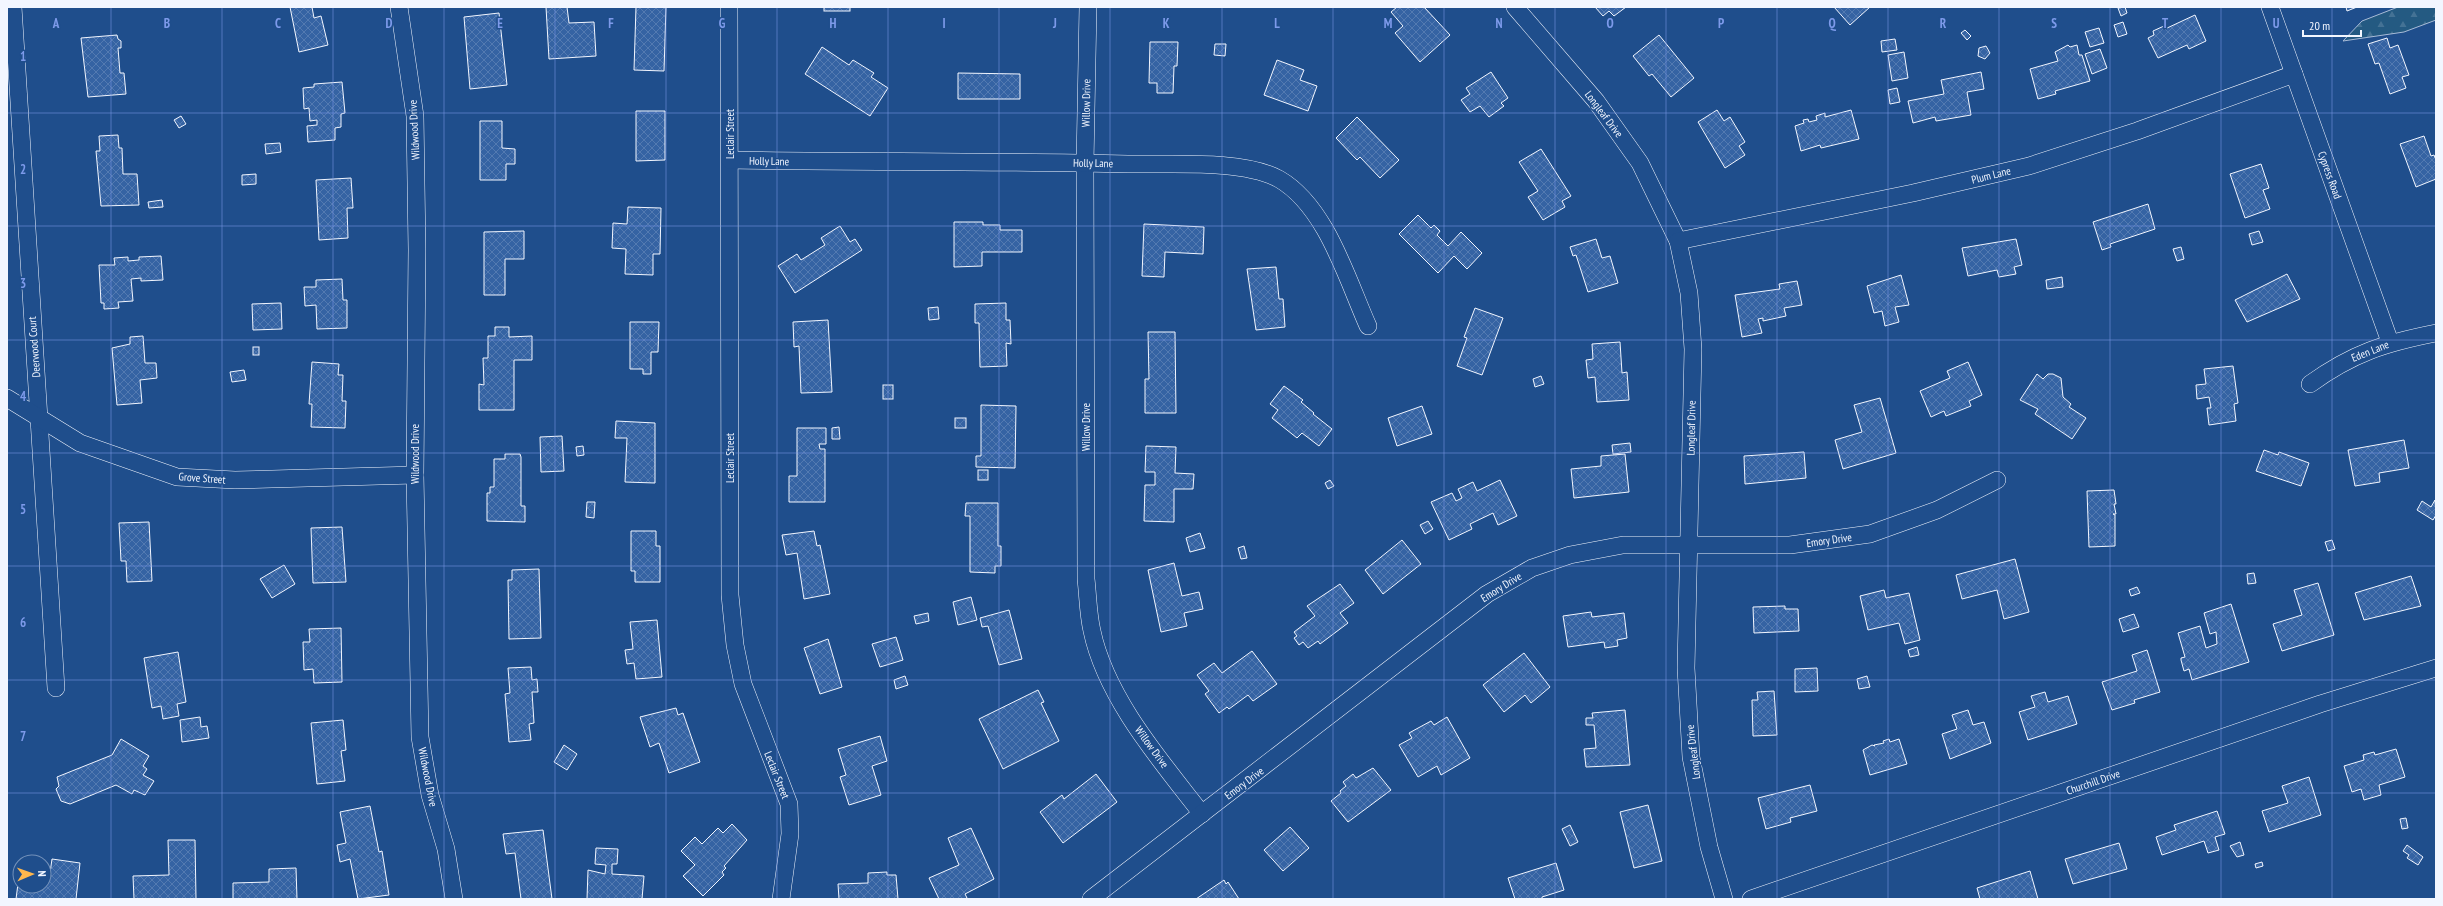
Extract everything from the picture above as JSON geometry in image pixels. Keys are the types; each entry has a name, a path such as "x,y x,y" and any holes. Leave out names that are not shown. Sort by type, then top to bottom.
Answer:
{"street":[{"name":"Deerwood Court","path":"13,7 56,688"},
{"name":"Wildwood Drive","path":"399,7 415,116 417,250 415,475 420,737 430,795 446,849 454,899"},
{"name":"Leclair Street","path":"729,7 730,595 735,645 743,684 789,804 790,834 780,899"},
{"name":"Willow Drive","path":"1088,7 1085,163 1086,579 1092,631 1109,678 1136,728 1202,814"},
{"name":"Longleaf Drive","path":"1515,7 1596,101 1640,163 1678,241 1689,293 1693,349 1687,545 1686,668 1691,757 1709,847 1724,899"},
{"name":"Cypress Road","path":"2270,7 2390,342"},
{"name":"Plum Lane","path":"1678,241 1913,193 2029,166 2137,131 2294,74"},
{"name":"Holly Lane","path":"730,160 1207,165 1251,169 1279,179 1305,200 1326,231 1368,326"},
{"name":"Eden Lane","path":"2310,384 2349,358 2390,342 2436,332"},
{"name":"Grove Street","path":"7,398 80,443 177,477 235,480 415,475"},
{"name":"Emory Drive","path":"1091,899 1487,594 1532,568 1570,555 1623,546 1790,545 1870,534 1937,510 1997,480"},
{"name":"Churchill Drive","path":"1751,899 2320,704 2436,668"}],"green space":[{"path":"2398,7 2436,7 2436,20 2404,32 2343,41 2362,21"}],"building":[{"path":"290,7 312,7 314,18 321,16 328,45 299,52"},
{"path":"546,7 567,7 569,23 594,22 596,56 549,59"},
{"path":"636,7 666,7 664,71 634,70"},
{"path":"824,7 850,7 850,11 824,11"},
{"path":"1397,7 1424,7 1450,35 1420,62 1395,33 1403,26 1391,12"},
{"path":"1595,7 1626,7 1614,16 1609,11 1603,16"},
{"path":"1834,7 1870,7 1850,25"},
{"path":"2125,7 2127,13 2121,16 2118,8"},
{"path":"2346,7 2357,7 2347,11"},
{"path":"499,13 507,85 470,89 464,17"},
{"path":"2195,15 2206,41 2189,49 2187,45 2158,58 2148,38 2154,35 2153,31 2164,26 2165,29"},
{"path":"2123,22 2127,34 2118,37 2114,25"},
{"path":"2099,28 2104,43 2090,47 2085,32"},
{"path":"1965,30 1971,36 1967,40 1961,33"},
{"path":"117,35 118,39 121,41 121,48 118,48 120,73 124,73 126,94 88,97 81,38"},
{"path":"1659,35 1694,78 1671,97 1652,74 1649,76 1633,56"},
{"path":"2387,38 2390,48 2398,45 2409,75 2402,77 2406,88 2390,94 2379,63 2375,64 2368,44"},
{"path":"1895,39 1897,50 1882,52 1881,41"},
{"path":"1150,42 1178,42 1177,66 1174,66 1173,93 1157,93 1157,83 1149,83"},
{"path":"1215,44 1226,44 1225,56 1214,55"},
{"path":"2068,45 2070,47 2077,45 2079,55 2082,55 2090,81 2055,91 2056,94 2038,99 2030,69 2058,61 2055,52"},
{"path":"1986,46 1990,53 1985,59 1978,56 1979,48"},
{"path":"822,47 849,65 853,60 874,73 871,77 888,88 870,116 805,74"},
{"path":"2100,49 2107,68 2092,74 2085,54"},
{"path":"1904,52 1908,78 1892,81 1888,55"},
{"path":"1277,60 1304,70 1300,80 1317,86 1308,111 1264,95"},
{"path":"1491,72 1508,98 1501,103 1504,106 1489,117 1480,106 1470,112 1461,100 1470,94 1466,88"},
{"path":"1981,72 1984,89 1967,92 1971,115 1936,121 1935,117 1913,123 1908,101 1944,94 1941,80"},
{"path":"958,73 1020,74 1020,99 958,99"},
{"path":"342,82 345,113 341,114 341,127 335,128 335,140 308,142 307,126 317,125 317,120 310,121 309,108 304,109 303,88 314,87 314,84"},
{"path":"1897,88 1900,102 1890,104 1888,90"},
{"path":"1717,110 1724,121 1730,117 1745,142 1739,146 1745,155 1725,168 1698,122"},
{"path":"1851,110 1859,139 1821,148 1820,145 1801,151 1795,126 1804,123 1803,120 1808,119 1809,122 1817,120 1816,116 1825,113 1825,117"},
{"path":"636,111 665,111 665,160 636,161"},
{"path":"181,116 186,124 179,128 174,120"},
{"path":"1357,117 1399,160 1380,178 1360,157 1357,160 1336,138"},
{"path":"480,121 502,121 502,148 515,149 515,164 506,164 506,180 480,180"},
{"path":"118,135 119,148 122,148 123,174 137,174 139,205 101,206 96,151 100,151 99,136"},
{"path":"2424,136 2431,156 2434,155 2436,160 2436,179 2416,187 2400,144"},
{"path":"280,143 281,152 266,154 265,144"},
{"path":"1541,149 1571,196 1562,201 1565,207 1543,220 1528,197 1538,191 1519,162"},
{"path":"2261,164 2269,188 2263,190 2270,209 2245,218 2230,174"},
{"path":"256,174 256,184 242,185 242,175"},
{"path":"351,178 353,208 347,208 348,238 319,240 316,180"},
{"path":"162,200 163,207 149,208 148,202"},
{"path":"2148,204 2155,229 2110,244 2111,247 2102,250 2093,222"},
{"path":"628,207 661,208 660,254 653,254 653,275 625,274 626,249 612,248 613,223 627,224"},
{"path":"1418,215 1431,228 1434,225 1440,231 1437,235 1448,246 1461,232 1482,253 1467,269 1454,256 1438,273 1399,234"},
{"path":"954,222 983,222 983,225 1000,225 1000,230 1022,230 1022,252 982,252 982,266 954,267"},
{"path":"1144,224 1204,227 1203,254 1165,252 1164,277 1142,276"},
{"path":"840,226 850,242 855,239 862,250 795,293 778,266 797,254 801,260 825,245 821,238"},
{"path":"524,231 524,259 505,259 505,295 484,295 484,232"},
{"path":"2259,231 2263,242 2252,245 2249,234"},
{"path":"1596,239 1602,258 1610,256 1618,283 1588,292 1576,255 1573,256 1570,247"},
{"path":"2016,239 2022,265 2014,267 2016,274 1999,277 1997,270 1968,276 1962,248"},
{"path":"2181,247 2184,259 2177,261 2173,249"},
{"path":"161,256 163,280 141,281 141,278 131,279 133,301 118,302 119,308 104,309 104,303 101,303 99,265 115,265 114,258 128,257 128,261 139,260 139,257"},
{"path":"1276,267 1279,299 1283,299 1285,327 1256,330 1247,269"},
{"path":"2287,274 2300,299 2247,322 2235,300"},
{"path":"1901,275 1909,305 1895,307 1899,322 1885,326 1882,311 1874,313 1867,286"},
{"path":"2062,277 2063,287 2047,289 2046,280"},
{"path":"342,279 343,300 347,300 347,328 317,329 316,305 305,306 304,287 316,287 316,280"},
{"path":"1797,281 1802,305 1784,308 1786,316 1763,321 1763,318 1758,319 1762,333 1742,337 1735,295 1780,289 1779,284"},
{"path":"281,303 282,329 253,330 252,304"},
{"path":"1006,303 1006,320 1010,320 1011,344 1006,343 1007,366 980,367 979,323 975,323 975,304"},
{"path":"938,307 939,319 929,320 928,308"},
{"path":"1475,308 1503,318 1482,375 1457,366 1467,338 1464,337"},
{"path":"828,320 832,392 801,393 799,346 794,347 793,322"},
{"path":"630,322 659,322 658,352 651,352 651,374 643,374 643,369 630,369"},
{"path":"495,327 509,327 509,337 532,336 532,360 514,360 514,410 479,410 479,384 484,385 483,358 488,358 488,336 495,336"},
{"path":"1148,332 1175,332 1176,413 1145,413 1145,379 1149,379"},
{"path":"143,336 145,363 156,363 157,378 140,380 142,403 117,405 112,348 130,344 130,337"},
{"path":"1620,342 1622,373 1627,372 1629,400 1597,402 1595,377 1588,378 1586,360 1593,359 1592,344"},
{"path":"253,347 259,347 259,355 253,355"},
{"path":"312,362 339,364 338,375 343,375 342,401 346,401 345,428 311,427 312,404 309,404"},
{"path":"1968,362 1982,395 1969,401 1971,406 1946,416 1944,411 1931,417 1920,391 1950,378 1947,371"},
{"path":"2233,366 2238,403 2234,404 2236,421 2209,425 2207,408 2211,408 2209,397 2197,399 2196,385 2206,384 2204,369"},
{"path":"244,370 246,380 232,382 230,372"},
{"path":"2037,374 2043,379 2048,374 2053,374 2061,378 2063,397 2071,404 2069,407 2086,418 2072,439 2035,414 2038,409 2020,400"},
{"path":"1541,376 1544,384 1535,387 1533,379"},
{"path":"883,385 893,385 893,399 883,399"},
{"path":"1284,386 1303,400 1301,402 1332,429 1319,446 1302,433 1297,438 1272,418 1278,410 1270,404"},
{"path":"1880,398 1896,453 1843,469 1835,440 1862,432 1854,405"},
{"path":"981,405 1016,406 1015,468 976,467 976,456 981,456"},
{"path":"1422,406 1432,434 1397,446 1388,418"},
{"path":"955,418 966,418 966,428 955,428"},
{"path":"616,421 655,423 655,483 625,482 627,438 615,438"},
{"path":"839,427 840,439 832,439 832,428"},
{"path":"797,428 826,428 826,444 819,444 820,449 825,449 825,502 789,502 789,476 797,476"},
{"path":"562,436 564,471 541,472 540,437"},
{"path":"2404,440 2409,468 2379,473 2380,482 2355,486 2348,450"},
{"path":"1630,443 1631,452 1613,454 1612,445"},
{"path":"583,446 584,455 577,456 576,447"},
{"path":"1146,446 1176,447 1175,473 1194,474 1193,489 1174,489 1174,522 1144,521 1145,485 1155,485 1155,472 1145,472"},
{"path":"2264,450 2278,455 2279,452 2309,463 2301,486 2256,471"},
{"path":"1804,452 1806,478 1745,484 1744,456"},
{"path":"505,454 520,454 521,457 521,506 525,506 525,522 487,521 487,493 490,493 490,487 494,487 494,459 505,459"},
{"path":"1625,454 1629,492 1574,498 1571,469 1601,466 1601,456"},
{"path":"978,470 988,470 988,480 978,480"},
{"path":"1330,480 1334,486 1328,489 1325,483"},
{"path":"1500,480 1517,516 1498,525 1493,513 1470,524 1472,529 1449,540 1431,502 1452,493 1456,501 1462,498 1458,489 1473,482 1477,491"},
{"path":"2114,490 2116,504 2114,504 2116,514 2113,514 2115,515 2115,546 2089,547 2087,491"},
{"path":"2435,500 2436,515 2433,520 2417,510 2422,501 2431,507"},
{"path":"587,502 595,502 594,518 586,517"},
{"path":"966,503 998,503 998,546 1001,546 1001,566 995,566 995,573 970,572 970,516 965,516"},
{"path":"1428,521 1433,529 1425,534 1420,525"},
{"path":"149,522 152,581 127,582 126,561 121,561 119,523"},
{"path":"342,527 346,582 313,583 311,528"},
{"path":"631,531 656,531 656,546 660,546 660,582 635,582 635,571 631,571"},
{"path":"814,531 817,546 820,545 830,594 804,599 797,553 786,555 782,535"},
{"path":"1200,533 1205,548 1190,552 1186,538"},
{"path":"1402,540 1421,564 1383,594 1365,570"},
{"path":"2332,540 2335,549 2328,551 2325,542"},
{"path":"1244,546 1247,558 1241,559 1238,548"},
{"path":"2015,559 2029,612 2004,619 1997,590 1962,599 1956,575"},
{"path":"1174,563 1182,596 1199,592 1203,609 1184,613 1187,626 1161,632 1148,570"},
{"path":"284,565 295,584 272,598 260,579"},
{"path":"539,569 541,638 509,639 508,580 512,580 512,570"},
{"path":"2254,573 2256,583 2248,584 2247,574"},
{"path":"2411,576 2421,606 2364,620 2355,593"},
{"path":"2318,583 2334,635 2282,651 2273,624 2302,615 2294,590"},
{"path":"1340,584 1354,603 1340,613 1348,623 1320,644 1318,641 1308,648 1303,642 1299,645 1294,638 1297,636 1294,632 1315,616 1307,606"},
{"path":"2137,587 2140,593 2131,596 2129,590"},
{"path":"1884,590 1886,598 1909,593 1920,640 1905,644 1899,623 1868,630 1860,596"},
{"path":"971,597 977,620 958,625 953,602"},
{"path":"2231,604 2249,662 2192,680 2189,669 2184,671 2181,658 2185,657 2178,633 2200,626 2206,648 2217,644 2216,632 2210,634 2204,613"},
{"path":"1785,606 1785,609 1798,609 1799,631 1754,633 1753,607"},
{"path":"1009,610 1022,659 999,665 988,626 982,627 980,618"},
{"path":"1591,612 1592,617 1624,613 1627,638 1617,640 1618,646 1605,648 1604,642 1568,647 1563,616"},
{"path":"928,613 929,621 916,624 914,616"},
{"path":"2134,614 2139,627 2123,632 2119,619"},
{"path":"657,620 662,677 636,679 634,663 627,664 625,650 633,649 630,622"},
{"path":"341,628 342,682 314,683 313,669 304,670 303,642 310,642 309,629"},
{"path":"896,637 903,660 880,667 872,644"},
{"path":"828,639 842,687 820,694 804,648"},
{"path":"1917,647 1919,655 1910,657 1908,650"},
{"path":"2147,650 2160,692 2134,700 2135,703 2112,710 2102,682 2137,671 2132,655"},
{"path":"1252,651 1277,684 1253,701 1248,695 1229,709 1227,707 1219,713 1205,694 1209,691 1197,675 1214,663 1222,673"},
{"path":"178,652 186,702 177,704 179,716 163,719 161,706 152,708 144,658"},
{"path":"1524,653 1550,687 1531,703 1525,695 1504,712 1483,685"},
{"path":"531,667 532,680 537,679 538,692 532,692 534,723 529,724 531,740 509,742 505,694 510,693 508,668"},
{"path":"1817,668 1818,691 1795,692 1795,669"},
{"path":"905,676 908,685 896,689 894,680"},
{"path":"1867,676 1870,687 1859,689 1857,679"},
{"path":"1038,690 1044,702 1041,703 1059,741 1003,769 979,719"},
{"path":"1774,691 1777,735 1753,736 1752,700 1758,700 1757,692"},
{"path":"2045,692 2048,702 2068,696 2077,724 2028,740 2019,712 2035,707 2031,696"},
{"path":"676,708 678,715 683,713 700,762 669,773 659,743 650,747 640,717"},
{"path":"1625,710 1630,765 1586,767 1584,749 1596,748 1594,725 1586,725 1586,718 1593,718 1592,713"},
{"path":"1968,710 1973,725 1984,722 1991,743 1950,759 1942,734 1957,729 1952,715"},
{"path":"200,717 201,727 207,726 209,738 182,742 180,720"},
{"path":"1447,717 1470,758 1441,775 1437,766 1418,777 1399,745 1412,738 1409,733 1431,721 1434,725"},
{"path":"343,720 346,750 341,751 345,781 317,784 311,723"},
{"path":"880,736 887,761 872,766 881,795 849,805 840,777 846,775 838,749"},
{"path":"121,739 149,756 143,766 147,769 143,775 154,781 145,795 134,790 132,794 116,785 70,804 61,801 56,789 59,786 57,777 112,755"},
{"path":"1889,739 1890,742 1899,739 1907,764 1870,775 1863,750 1872,745 1875,746 1874,745 1884,743 1883,741"},
{"path":"564,745 577,754 567,770 554,762"},
{"path":"2396,749 2405,777 2379,785 2381,795 2364,800 2361,789 2352,792 2344,766 2364,760 2363,755 2374,752 2375,755"},
{"path":"1373,768 1391,790 1348,822 1331,801 1341,793 1340,791 1346,786 1343,782 1353,774 1356,778"},
{"path":"1096,774 1117,802 1063,843 1040,812 1062,795 1064,799"},
{"path":"2309,777 2321,815 2269,832 2262,811 2288,803 2282,786"},
{"path":"1810,785 1817,811 1790,818 1791,822 1766,829 1758,798"},
{"path":"1648,805 1662,861 1634,868 1620,812"},
{"path":"370,806 379,852 382,851 389,895 358,899 350,859 340,862 337,845 346,843 340,812"},
{"path":"2217,811 2225,834 2215,837 2219,850 2208,853 2204,841 2162,855 2156,837 2176,830 2174,825"},
{"path":"2406,818 2408,828 2402,829 2400,819"},
{"path":"732,824 747,840 724,866 726,868 722,872 724,875 703,896 683,876 695,865 681,851 695,837 702,844 718,828 723,833"},
{"path":"1570,825 1578,842 1570,846 1562,829"},
{"path":"1290,827 1309,848 1283,871 1264,850"},
{"path":"971,828 994,879 965,894 967,898 939,899 929,878 959,865 948,838"},
{"path":"543,830 552,899 521,899 515,853 506,854 503,834"},
{"path":"168,840 195,840 196,899 134,899 133,876 169,875"},
{"path":"2240,842 2244,855 2237,857 2230,846"},
{"path":"2119,843 2127,869 2073,884 2065,859"},
{"path":"2407,845 2423,857 2418,865 2407,858 2409,855 2403,851"},
{"path":"596,848 618,849 617,864 612,864 612,874 644,876 642,899 587,899 588,870 605,874 606,865 595,864"},
{"path":"52,859 80,863 76,899 16,899 17,894 52,894"},
{"path":"2262,862 2263,866 2256,868 2255,864"},
{"path":"1556,863 1564,890 1542,897 1542,899 1515,899 1508,878"},
{"path":"296,868 297,899 233,899 233,883 269,882 269,869"},
{"path":"2030,871 2038,899 1980,899 1977,888"},
{"path":"887,872 887,875 896,875 898,899 839,899 838,884 868,883 868,873"},
{"path":"1224,880 1226,884 1228,882 1239,899 1196,899"}]}
